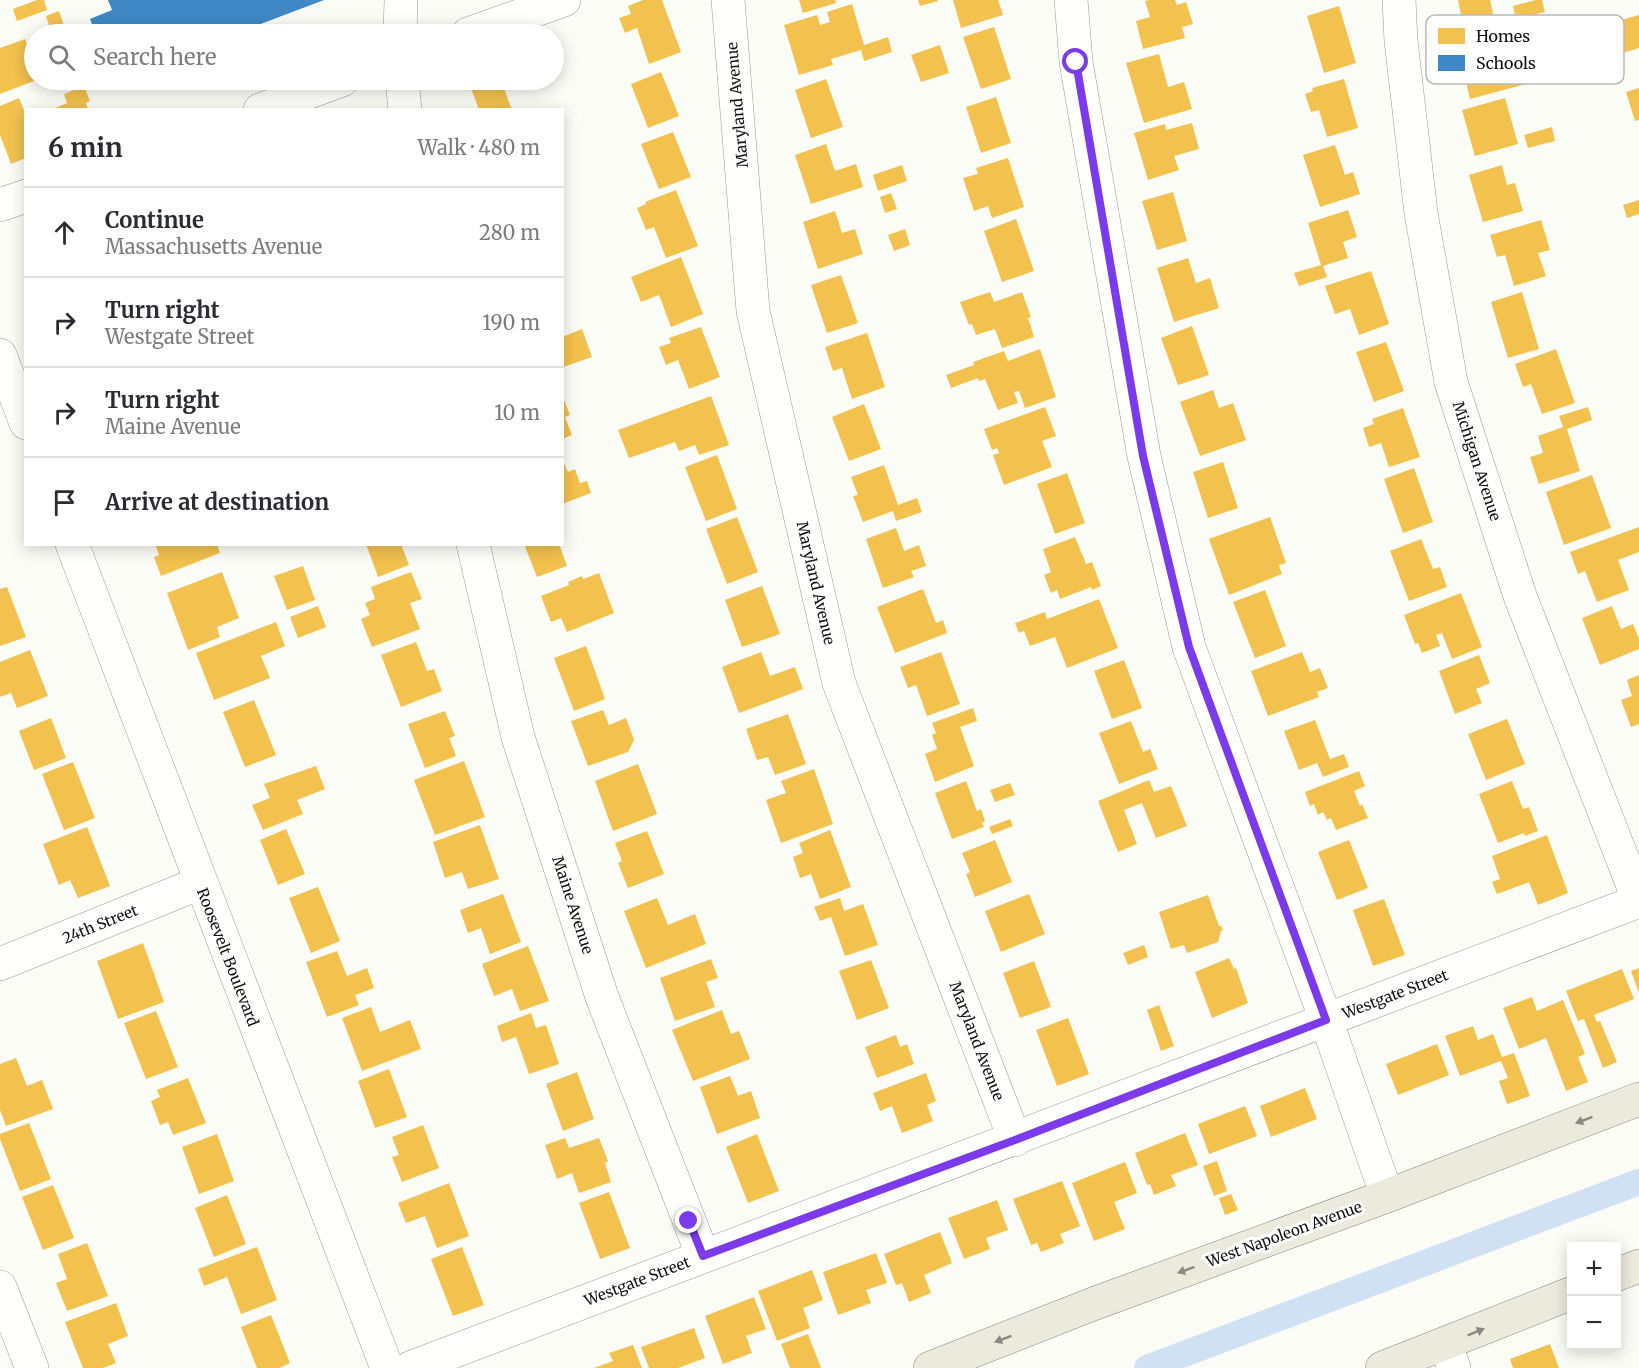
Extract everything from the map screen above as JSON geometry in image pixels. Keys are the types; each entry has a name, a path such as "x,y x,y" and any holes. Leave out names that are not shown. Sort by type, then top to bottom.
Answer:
{"main road":[{"name":"West Napoleon Avenue","path":"930,1368 1093,1304 1387,1196 1639,1099"},
{"path":"1621,1273 1639,1266"},
{"path":"1382,1368 1449,1356 1567,1296"}],"street":[{"path":"400,24 401,0"},
{"path":"496,24 564,0"},
{"name":"Maryland Avenue","path":"728,0 753,311 840,683 1015,1140"},
{"path":"1071,0 1076,62 1143,456 1189,647 1326,1020 1387,1196"},
{"name":"Michigan Avenue","path":"1400,0 1401,41 1421,213 1451,382 1520,596 1639,901"},
{"path":"265,108 315,90"},
{"path":"403,90 405,108"},
{"path":"0,205 24,197"},
{"path":"0,355 24,418"},
{"name":"Roosevelt Boulevard","path":"73,546 387,1368"},
{"name":"Maine Avenue","path":"473,546 518,736 602,997 703,1256"},
{"name":"24th Street","path":"0,964 200,883"},
{"name":"Westgate Street","path":"410,1368 1639,901"},
{"path":"0,1287 32,1368"}],"building: Homes":[{"path":"37,0 44,0 47,10 17,21 13,9"},
{"path":"643,0 662,0 681,52 649,64 637,28 625,33 619,18 631,14 628,6"},
{"path":"799,0 835,0 836,3 803,13"},
{"path":"918,0 938,0 938,1 920,6"},
{"path":"953,0 998,0 1003,15 961,28"},
{"path":"1175,0 1177,5 1186,2 1193,24 1182,27 1185,38 1143,49 1136,21 1150,17 1145,1"},
{"path":"1458,0 1490,0 1493,15 1461,15"},
{"path":"1542,0 1545,12 1515,15 1513,6"},
{"path":"852,4 864,45 888,37 892,52 864,61 861,50 831,59 833,65 799,75 784,25 817,15 820,25 830,22 827,12"},
{"path":"1339,6 1356,63 1324,73 1307,16"},
{"path":"59,11 64,24 49,24 46,16"},
{"path":"1639,15 1639,48 1624,53 1624,19"},
{"path":"994,27 1011,79 981,89 963,37"},
{"path":"24,39 24,85 0,94 0,48"},
{"path":"940,45 949,73 921,82 911,55"},
{"path":"1159,54 1168,87 1184,82 1192,109 1144,123 1126,63"},
{"path":"661,72 679,116 648,128 631,84"},
{"path":"826,79 843,127 811,138 795,90"},
{"path":"1344,79 1358,128 1327,137 1319,110 1311,112 1305,94 1313,91 1312,88"},
{"path":"1466,84 1526,84 1470,99"},
{"path":"1639,88 1639,120 1635,121 1626,92"},
{"path":"74,90 86,90 90,101 86,103 87,108 55,108 67,103 64,94"},
{"path":"472,90 505,90 511,108 478,108"},
{"path":"996,97 1011,143 981,153 966,107"},
{"path":"19,98 24,110 24,159 11,164 0,135 0,106"},
{"path":"1505,98 1518,144 1475,156 1462,110"},
{"path":"1192,123 1199,149 1174,156 1179,170 1148,180 1134,133 1165,124 1166,130"},
{"path":"1552,127 1555,141 1528,148 1524,135"},
{"path":"673,132 691,177 659,189 641,144"},
{"path":"826,144 835,171 856,164 863,187 811,204 795,155"},
{"path":"1335,145 1345,175 1353,172 1360,194 1320,207 1303,155"},
{"path":"1008,158 1024,207 992,218 988,206 974,211 963,178 978,174 976,168"},
{"path":"902,165 907,181 878,191 873,175"},
{"path":"1502,165 1507,185 1515,183 1523,211 1483,222 1469,175"},
{"path":"676,190 698,246 666,258 654,227 646,230 637,208 646,204 645,202"},
{"path":"1173,192 1187,241 1157,250 1142,201"},
{"path":"891,193 897,209 885,213 880,197"},
{"path":"1639,200 1639,214 1627,218 1623,205"},
{"path":"1348,210 1357,237 1343,242 1348,258 1323,266 1327,277 1299,286 1294,273 1321,265 1308,223"},
{"path":"835,211 842,233 855,229 863,254 818,269 803,222"},
{"path":"1016,219 1034,271 1002,282 984,231"},
{"path":"1541,220 1550,250 1538,253 1546,276 1514,286 1505,255 1497,257 1490,235"},
{"path":"905,229 910,245 894,251 888,235"},
{"path":"681,257 703,314 671,327 659,295 641,302 631,277"},
{"path":"1188,258 1196,283 1210,278 1219,308 1174,322 1157,268"},
{"path":"1371,271 1389,324 1359,335 1350,309 1335,314 1325,286"},
{"path":"841,275 858,323 827,333 811,285"},
{"path":"990,292 994,302 1022,292 1031,317 1028,318 1034,337 1002,348 995,329 976,335 972,324 969,325 960,302"},
{"path":"1522,292 1539,349 1508,358 1491,302"},
{"path":"1192,326 1209,375 1178,385 1161,338"},
{"path":"701,327 720,377 689,389 678,360 666,365 659,347 671,343 669,338"},
{"path":"582,329 592,357 564,367 564,336"},
{"path":"867,333 885,387 852,399 842,368 833,371 825,347"},
{"path":"1386,342 1404,391 1374,402 1356,352"},
{"path":"1040,349 1056,397 1025,408 1019,391 1014,392 1018,403 998,410 985,379 979,381 978,378 951,388 946,375 1004,351 1008,361"},
{"path":"1556,349 1575,403 1542,414 1531,384 1523,387 1515,364"},
{"path":"1213,390 1219,408 1233,403 1246,440 1200,456 1180,402"},
{"path":"711,396 729,445 699,455 695,445 679,451 675,442 629,458 618,430"},
{"path":"564,400 570,415 565,417 572,435 564,438"},
{"path":"864,404 881,449 849,461 832,417"},
{"path":"1045,407 1056,436 1042,441 1052,467 1004,485 993,455 999,453 997,448 992,450 984,429"},
{"path":"1588,407 1592,420 1567,429 1580,471 1539,484 1530,457 1543,453 1538,436 1563,427 1559,416"},
{"path":"1403,408 1420,457 1389,467 1381,443 1369,447 1363,428 1374,424 1372,419"},
{"path":"717,455 737,509 706,521 685,467"},
{"path":"1223,462 1238,508 1208,518 1193,472"},
{"path":"564,463 568,472 575,469 580,483 587,481 591,493 564,503"},
{"path":"884,465 898,505 917,498 922,512 896,521 893,511 863,522 853,496 858,495 851,477"},
{"path":"1414,468 1433,522 1403,533 1384,479"},
{"path":"1067,473 1085,523 1055,534 1037,484"},
{"path":"1592,475 1611,528 1564,545 1546,492"},
{"path":"737,517 758,572 727,584 706,529"},
{"path":"1270,517 1286,563 1279,565 1282,574 1229,595 1209,539"},
{"path":"1639,527 1639,552 1618,560 1629,590 1597,602 1585,571 1578,574 1570,552"},
{"path":"896,528 904,551 919,545 926,566 911,571 914,577 883,588 866,539"},
{"path":"1075,537 1086,564 1092,562 1101,586 1092,590 1091,587 1060,599 1057,590 1051,593 1044,575 1051,572 1043,549"},
{"path":"1421,539 1433,569 1440,567 1447,587 1409,601 1390,551"},
{"path":"156,546 218,546 220,553 161,576 154,557 159,555"},
{"path":"367,546 402,546 409,565 378,577"},
{"path":"525,546 560,546 567,566 537,577"},
{"path":"303,566 315,600 287,610 274,576"},
{"path":"222,572 239,618 217,627 220,637 188,650 167,593"},
{"path":"411,572 422,599 410,603 420,629 372,647 361,619 370,615 365,603 375,599 371,587"},
{"path":"599,573 614,613 567,632 561,618 551,622 541,596 569,585 568,582 582,576 583,579"},
{"path":"762,586 780,634 742,647 725,600"},
{"path":"7,587 26,637 0,646 0,589"},
{"path":"923,589 936,623 943,620 947,633 895,653 877,607"},
{"path":"1265,590 1286,646 1255,658 1233,602"},
{"path":"1461,593 1482,647 1452,659 1442,633 1436,635 1440,646 1422,653 1418,643 1415,644 1404,615"},
{"path":"1099,599 1118,648 1067,668 1055,637 1030,646 1024,631 1019,633 1015,623 1045,612 1047,619"},
{"path":"318,606 326,627 298,638 290,617"},
{"path":"1612,606 1621,629 1633,624 1639,639 1639,649 1600,665 1582,618"},
{"path":"276,622 285,646 261,656 270,678 214,700 196,653"},
{"path":"416,642 427,671 434,669 442,691 401,707 381,655"},
{"path":"586,646 605,699 574,711 554,658"},
{"path":"30,650 48,696 17,708 11,693 0,697 0,662"},
{"path":"761,652 770,676 795,667 803,689 739,713 722,667"},
{"path":"941,652 960,704 927,716 916,685 908,688 900,667"},
{"path":"1302,652 1310,672 1320,668 1328,688 1317,692 1319,697 1268,716 1251,671"},
{"path":"1479,655 1490,683 1476,689 1482,703 1455,714 1439,671"},
{"path":"1124,660 1142,708 1112,719 1094,671"},
{"path":"1639,675 1639,724 1631,727 1621,700 1632,696 1627,680"},
{"path":"254,700 276,755 245,767 223,712"},
{"path":"973,708 977,721 960,727 974,766 935,782 925,754 937,749 932,735 936,733 932,723"},
{"path":"603,710 609,725 626,718 634,740 628,752 588,766 571,721"},
{"path":"445,711 455,736 449,738 456,756 425,768 408,724"},
{"path":"788,714 806,764 775,775 768,757 757,760 746,729"},
{"path":"51,718 66,758 34,770 19,731"},
{"path":"1507,719 1525,764 1486,780 1468,734"},
{"path":"1315,720 1330,759 1344,754 1349,767 1323,777 1317,763 1299,770 1284,731"},
{"path":"1131,721 1143,752 1150,749 1158,769 1119,784 1099,733"},
{"path":"464,761 485,817 435,835 414,780"},
{"path":"73,762 95,818 64,830 42,774"},
{"path":"638,764 657,814 613,831 595,781"},
{"path":"316,766 325,789 297,800 303,814 263,830 252,805 270,798 264,784"},
{"path":"814,769 833,824 781,843 766,800 786,793 781,781"},
{"path":"1359,771 1365,786 1354,791 1368,818 1336,830 1331,818 1327,820 1323,812 1318,815 1314,804 1310,806 1305,792"},
{"path":"1149,780 1154,792 1171,786 1187,826 1156,838 1142,803 1124,810 1137,844 1118,852 1098,801"},
{"path":"966,781 977,811 981,809 985,821 982,823 984,827 952,839 935,793"},
{"path":"1512,781 1523,809 1529,807 1538,831 1525,836 1524,833 1498,843 1479,794"},
{"path":"1010,783 1015,795 995,802 990,790"},
{"path":"1010,819 1013,826 992,834 989,827"},
{"path":"480,825 499,879 468,889 462,872 445,878 433,842"},
{"path":"87,827 110,886 78,898 70,880 59,885 43,844"},
{"path":"286,829 305,874 278,885 260,840"},
{"path":"830,830 851,887 820,899 811,874 800,878 793,857 803,853 799,843"},
{"path":"647,831 664,874 628,888 618,863 622,861 615,843"},
{"path":"1547,835 1568,893 1538,905 1529,882 1497,894 1492,882 1500,879 1492,856"},
{"path":"995,840 1012,882 975,897 966,874 970,872 962,853"},
{"path":"1349,840 1368,888 1337,900 1318,852"},
{"path":"318,887 340,941 311,953 289,898"},
{"path":"503,894 521,942 490,954 481,928 468,933 460,910"},
{"path":"1029,894 1045,934 1001,952 985,911"},
{"path":"1208,895 1219,926 1223,930 1218,942 1187,953 1184,945 1171,949 1159,912"},
{"path":"657,898 668,925 695,914 706,944 646,968 624,911"},
{"path":"840,898 844,911 863,904 878,945 845,956 831,917 820,921 814,907"},
{"path":"1384,899 1405,955 1373,966 1353,910"},
{"path":"143,943 164,1002 118,1019 97,961"},
{"path":"1144,945 1148,957 1128,965 1123,953"},
{"path":"528,946 549,1001 520,1011 512,989 494,996 482,964"},
{"path":"337,951 347,976 367,968 374,988 355,995 359,1005 327,1017 306,962"},
{"path":"1229,958 1234,969 1236,968 1248,1003 1212,1018 1195,972"},
{"path":"711,959 718,978 706,982 715,1007 675,1021 660,978"},
{"path":"871,960 889,1008 857,1020 839,971"},
{"path":"1034,961 1051,1007 1020,1018 1003,973"},
{"path":"1639,968 1639,993 1631,971"},
{"path":"1622,969 1634,999 1594,1015 1597,1022 1600,1021 1617,1062 1603,1068 1584,1019 1578,1021 1566,991"},
{"path":"1532,997 1537,1011 1563,1000 1585,1054 1578,1057 1588,1082 1566,1091 1546,1038 1519,1049 1503,1008"},
{"path":"1159,1005 1174,1046 1161,1051 1147,1010"},
{"path":"371,1007 380,1032 410,1020 421,1049 362,1071 342,1018"},
{"path":"722,1010 731,1034 739,1031 750,1059 693,1081 672,1030"},
{"path":"156,1011 178,1067 146,1079 124,1023"},
{"path":"531,1013 536,1028 546,1025 559,1064 529,1074 516,1037 502,1042 497,1026"},
{"path":"1068,1018 1089,1074 1057,1086 1036,1030"},
{"path":"1473,1026 1478,1040 1493,1034 1502,1057 1514,1053 1530,1096 1507,1104 1499,1081 1508,1078 1501,1061 1460,1076 1445,1036"},
{"path":"896,1035 900,1047 907,1044 914,1064 877,1078 865,1047"},
{"path":"1437,1044 1449,1075 1398,1095 1386,1064"},
{"path":"16,1058 27,1086 42,1080 53,1109 6,1126 0,1110 0,1064"},
{"path":"389,1069 407,1117 375,1128 358,1081"},
{"path":"577,1072 594,1119 563,1131 546,1084"},
{"path":"926,1073 936,1101 927,1105 933,1121 902,1133 892,1106 880,1111 873,1093"},
{"path":"730,1076 738,1096 751,1091 760,1118 717,1134 700,1087"},
{"path":"188,1078 206,1123 173,1135 168,1122 160,1125 151,1101 160,1097 157,1090"},
{"path":"1305,1088 1317,1119 1271,1137 1260,1106"},
{"path":"1245,1106 1257,1136 1209,1154 1198,1124"},
{"path":"29,1123 51,1179 20,1191 0,1134"},
{"path":"423,1125 439,1168 402,1182 392,1157 399,1155 392,1137"},
{"path":"1185,1133 1198,1165 1171,1175 1176,1186 1154,1195 1150,1184 1147,1185 1135,1153"},
{"path":"217,1134 234,1181 199,1194 182,1147"},
{"path":"757,1134 779,1191 748,1203 726,1147"},
{"path":"565,1138 569,1148 599,1138 608,1161 605,1163 611,1182 579,1193 572,1173 557,1179 545,1145"},
{"path":"1217,1161 1227,1191 1214,1196 1203,1166"},
{"path":"1125,1162 1137,1193 1114,1202 1125,1229 1094,1241 1072,1183"},
{"path":"1062,1181 1080,1226 1060,1234 1064,1243 1041,1252 1037,1243 1031,1245 1013,1199"},
{"path":"449,1183 469,1236 437,1248 425,1216 406,1223 398,1203"},
{"path":"53,1185 74,1238 43,1250 22,1197"},
{"path":"609,1192 630,1248 600,1259 579,1203"},
{"path":"1231,1194 1238,1210 1225,1215 1219,1198"},
{"path":"227,1195 246,1244 214,1257 195,1208"},
{"path":"997,1200 1008,1230 986,1238 990,1249 964,1259 948,1218"},
{"path":"940,1232 952,1263 924,1275 931,1293 909,1302 902,1283 896,1285 884,1254"},
{"path":"87,1243 108,1296 67,1311 56,1283 67,1279 58,1254"},
{"path":"257,1247 277,1300 241,1314 227,1277 204,1286 198,1269"},
{"path":"462,1247 484,1305 453,1316 431,1259"},
{"path":"876,1253 887,1283 866,1290 871,1303 838,1315 823,1272"},
{"path":"812,1270 823,1300 803,1308 810,1328 777,1341 758,1291"},
{"path":"754,1297 766,1329 746,1336 752,1353 723,1364 705,1316"},
{"path":"116,1303 128,1336 108,1344 116,1363 103,1368 83,1368 65,1322"},
{"path":"271,1315 290,1363 279,1368 257,1368 241,1327"},
{"path":"694,1328 705,1358 678,1368 649,1368 641,1347"},
{"path":"808,1334 821,1368 790,1368 781,1344"},
{"path":"1550,1344 1559,1368 1513,1368 1510,1359"},
{"path":"633,1345 642,1368 594,1368 613,1361 609,1353"}],"building: Schools":[{"path":"108,0 324,0 260,24 92,24 90,19 112,10"}],"waterway":[{"path":"1147,1368 1639,1182"}],"route":[{"path":"689,1221 703,1256 1015,1140 1326,1020 1189,647 1143,456 1076,62"}]}
